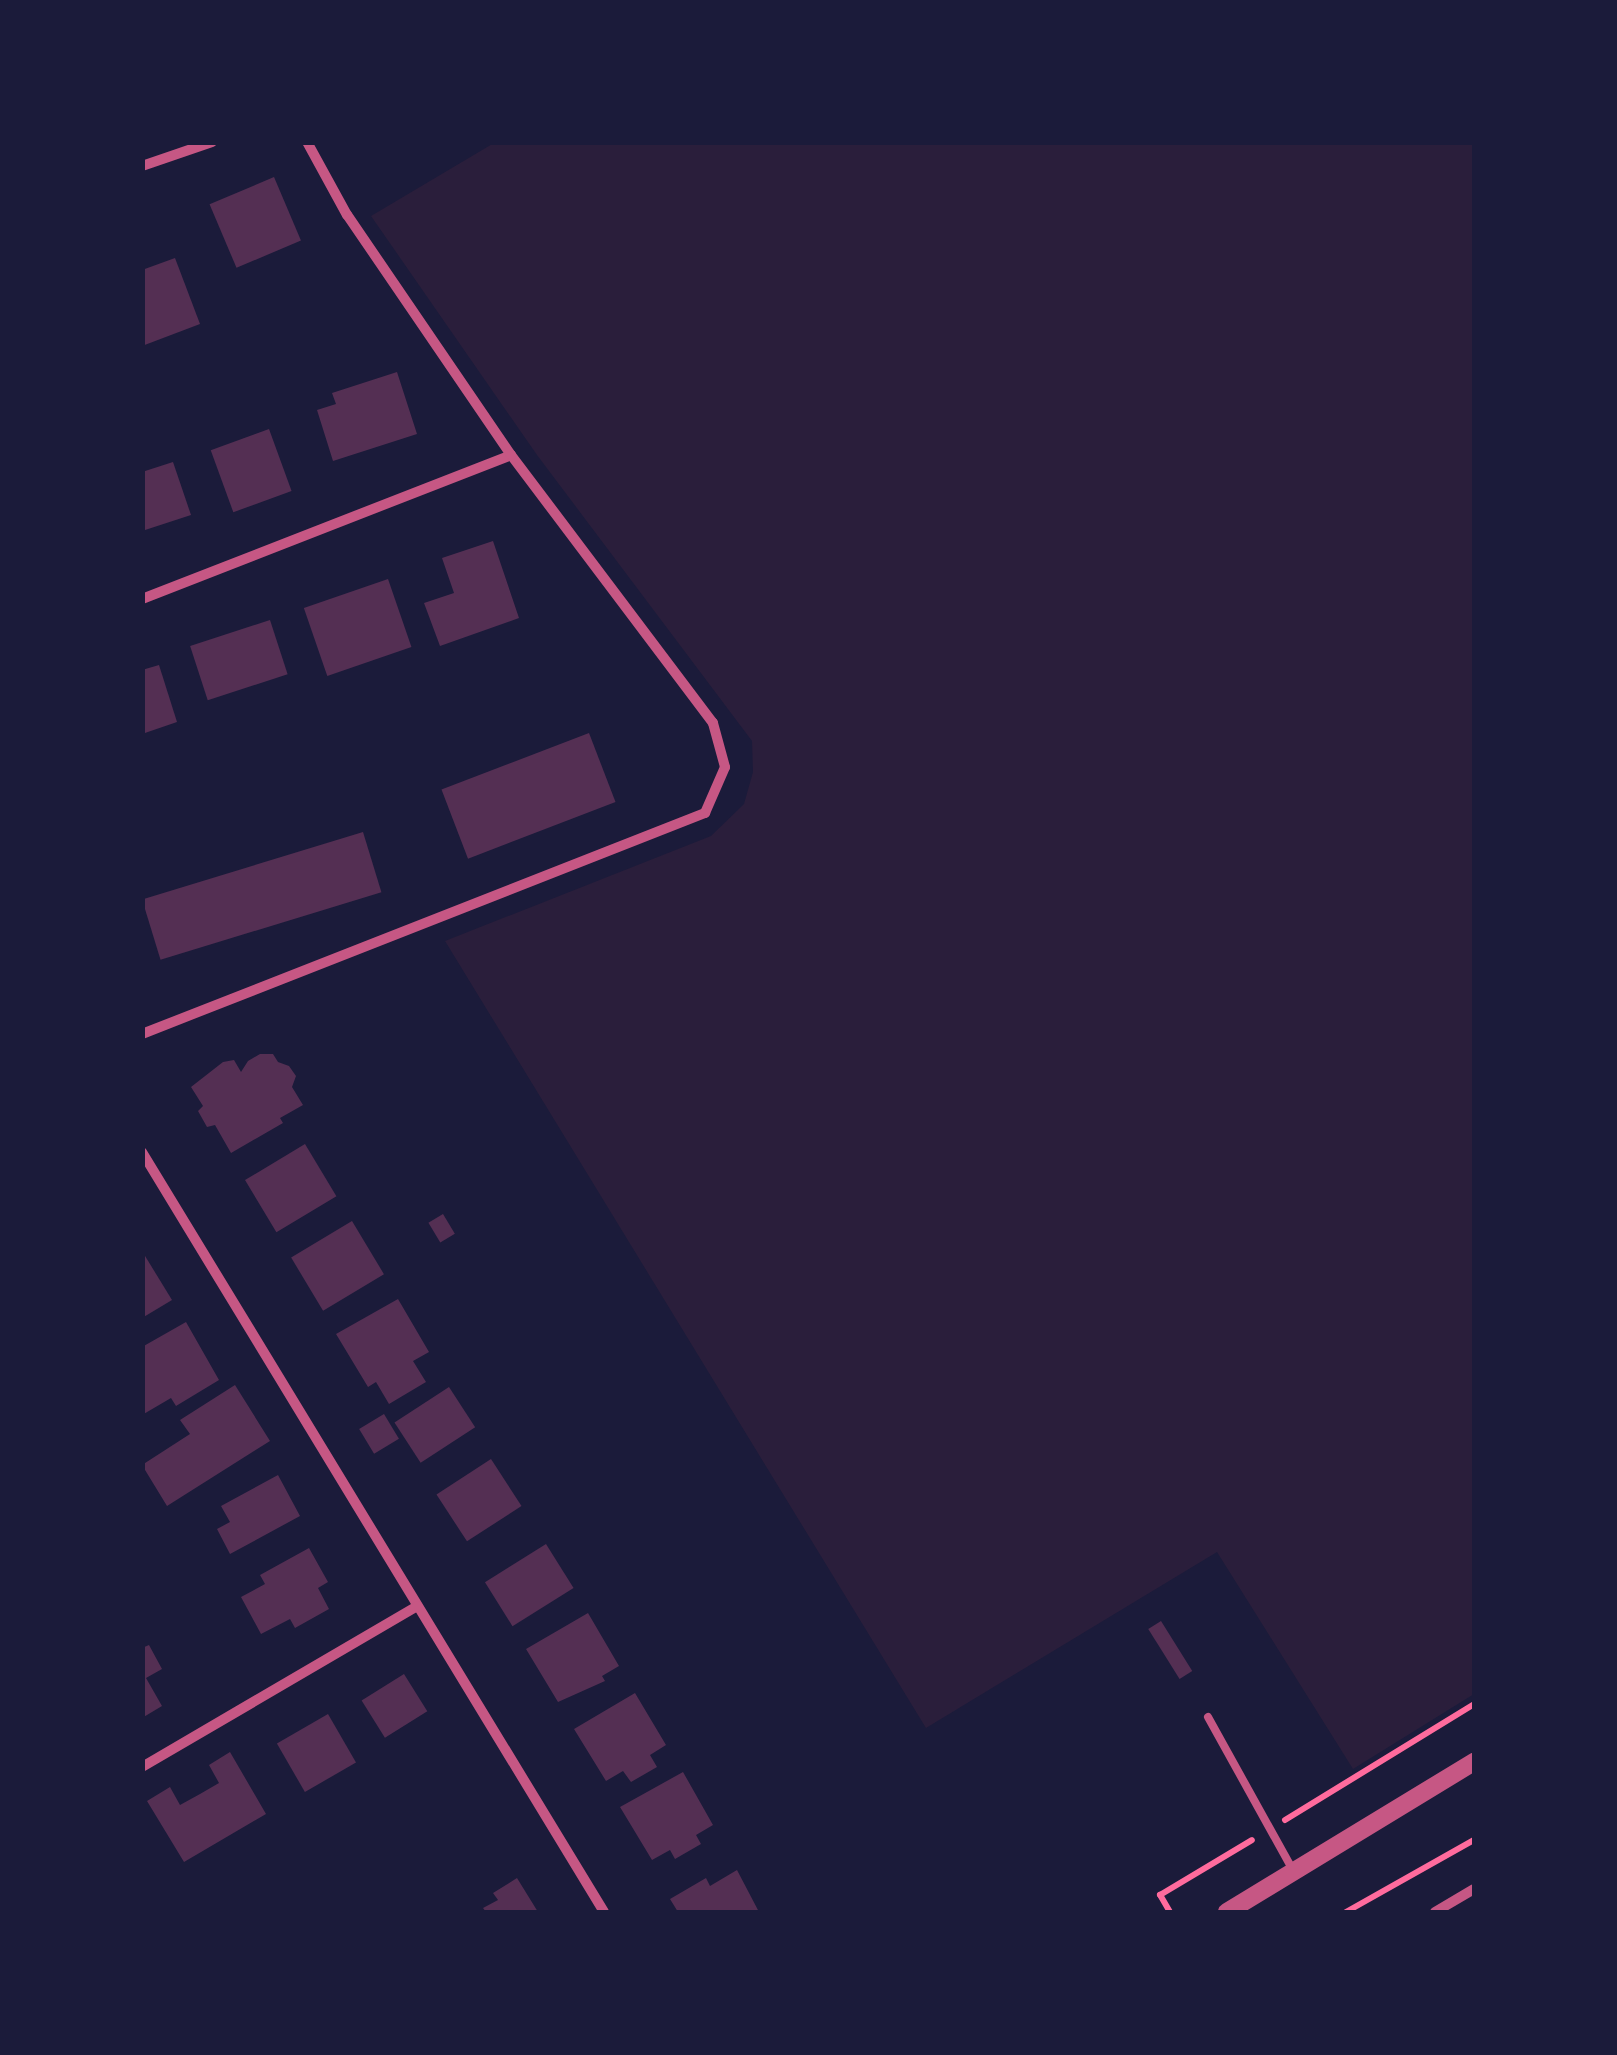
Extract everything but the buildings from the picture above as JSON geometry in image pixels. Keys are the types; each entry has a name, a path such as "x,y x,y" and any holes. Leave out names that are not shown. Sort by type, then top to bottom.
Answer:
{"street":[{"path":"142,166 212,142"},
{"path":"142,1034 705,813 725,768 713,723 511,455 347,215 307,142"},
{"path":"142,599 511,455"},
{"path":"142,1152 604,1912"},
{"path":"142,1767 418,1606"},
{"path":"1226,1912 1474,1762"},
{"path":"1435,1912 1474,1888"}],"lane":[{"path":"1208,1717 1294,1872"}],"path":[{"path":"1168,1912 1160,1895 1474,1704"},
{"path":"1346,1912 1474,1840"}],"shaded area":[{"path":"494,143 1474,143 1474,1694 1353,1769 1217,1552 926,1728 445,941 711,836 744,804 753,772 752,741 537,455 371,216"}]}
